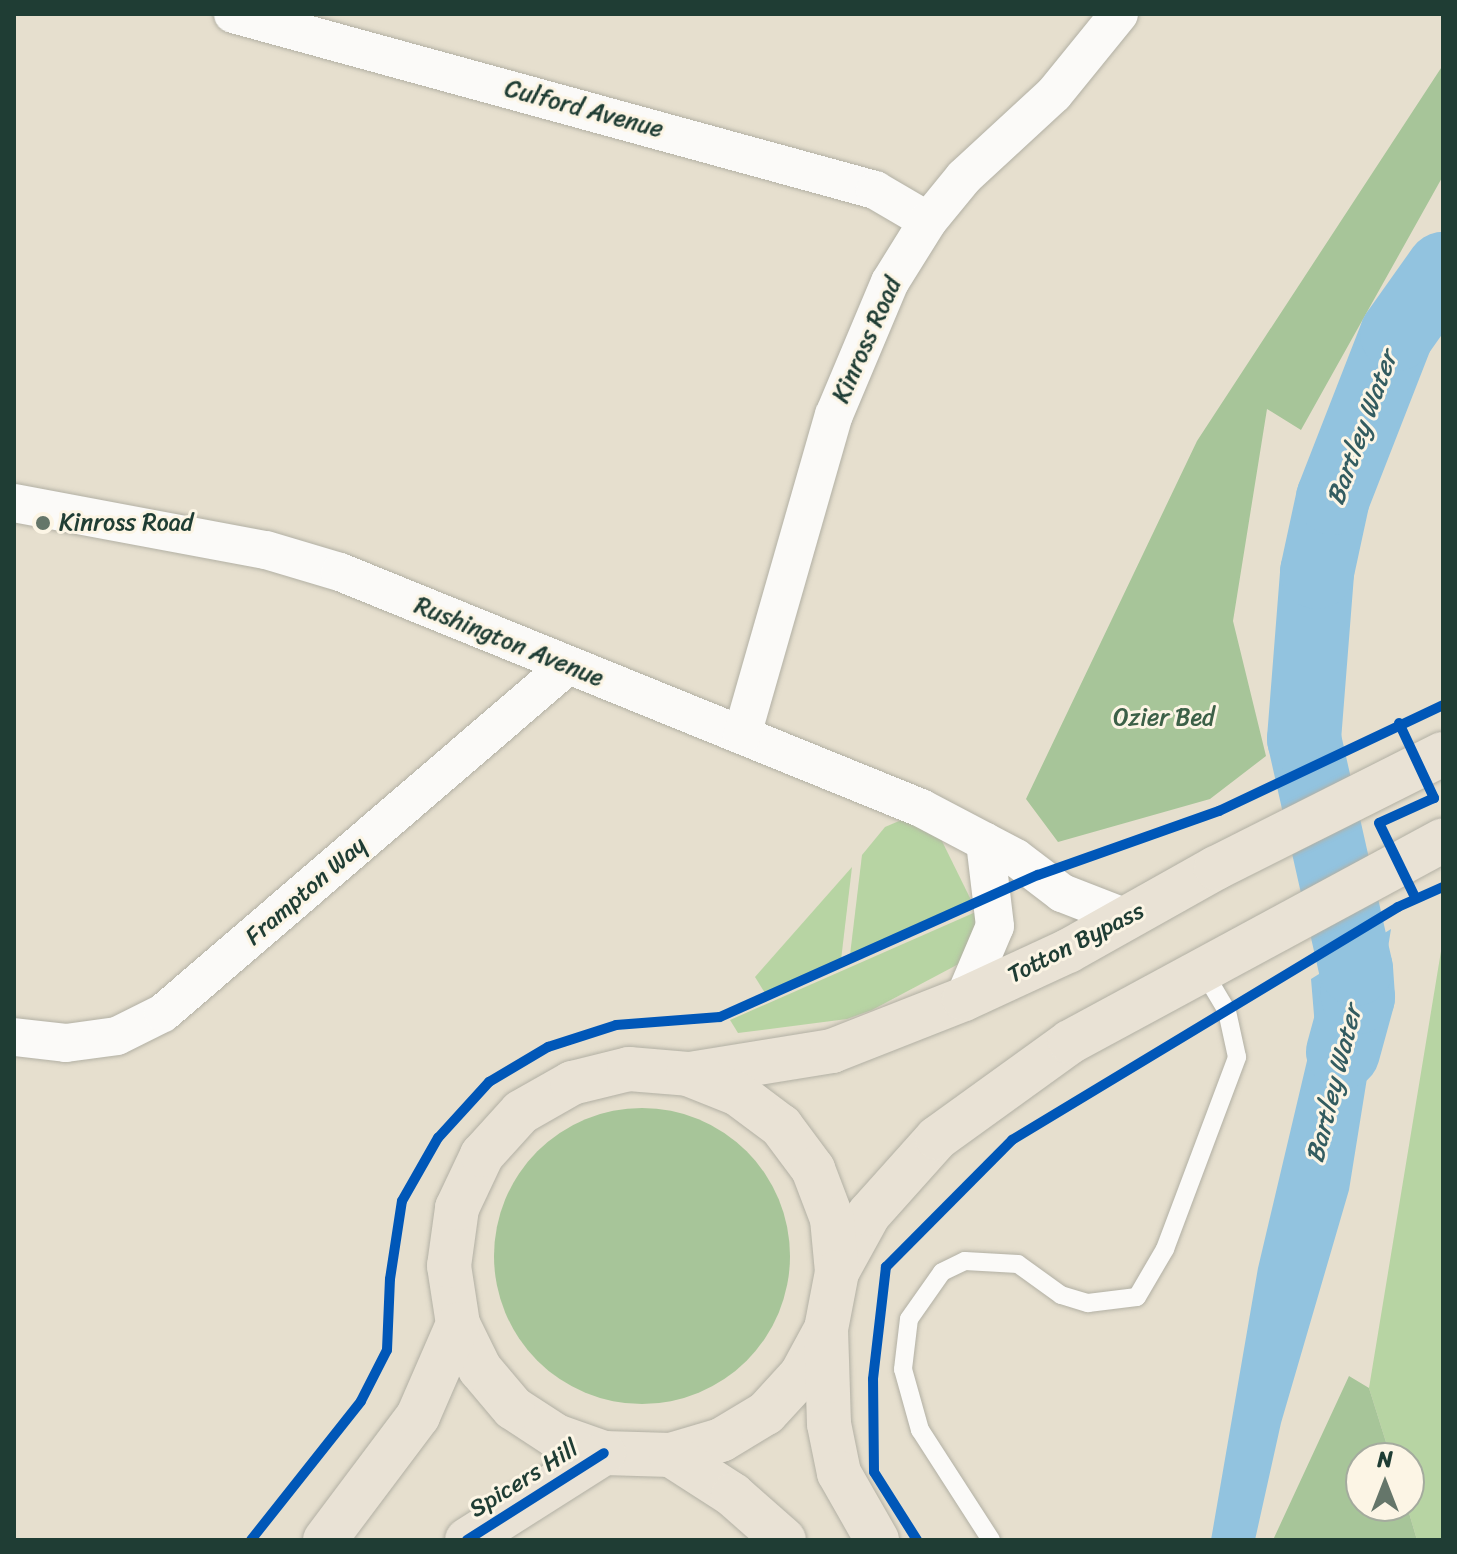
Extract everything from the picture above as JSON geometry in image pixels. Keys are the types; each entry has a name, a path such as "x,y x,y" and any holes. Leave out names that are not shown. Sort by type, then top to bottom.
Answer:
{"main road":[{"name":"Totton Bypass","path":"688,1074 832,1051 964,999 1126,918 1396,775 1443,754"},
{"path":"837,1272 869,1214 937,1138 1070,1042 1390,865 1443,840"},
{"path":"826,1329 801,1375 766,1413 721,1440 671,1455 604,1453 556,1436 513,1408 480,1369 458,1324 449,1266 457,1208 482,1155 521,1112 572,1083 629,1069 688,1074 738,1094 781,1126 813,1169 832,1219 837,1272 826,1329 829,1424 839,1473 877,1540"},
{"path":"325,1540 418,1416 458,1324"},
{"name":"Spicers Hill","path":"467,1540 604,1453"},
{"path":"671,1455 733,1495 784,1540"}],"street":[{"name":"Culford Avenue","path":"233,14 862,186 928,221"},
{"name":"Kinross Road","path":"742,735 834,415 890,282 928,221 964,177 1054,94 1119,14"},
{"name":"Rushington Avenue","path":"14,503 311,563 921,808 985,842 1062,893 1126,918"},
{"name":"Frampton Way","path":"14,1037 66,1043 117,1036 163,1013 566,667"},
{"path":"964,999 995,926 985,842"}],"lane":[{"path":"991,1540 920,1430 903,1369 909,1319 942,1272 965,1261 1018,1264 1061,1295 1088,1303 1137,1297 1165,1249 1237,1057 1227,1011 1202,969"}],"green space":[{"name":"Ozier Bed","path":"1443,65 1443,176 1301,430 1267,409 1233,621 1266,756 1210,799 1058,842 1026,799 1197,441"},
{"path":"906,818 939,835 971,900 850,955 862,855 885,827"},
{"path":"852,867 841,960 765,993 755,977"},
{"path":"978,911 968,959 872,1010 847,1019 738,1033 730,1020"},
{"path":"1443,939 1443,1540 1417,1540 1412,1522 1425,1522 1425,1442 1386,1442 1369,1388"},
{"path":"642,1108 671,1111 712,1126 736,1142 756,1162 772,1186 783,1213 790,1256 787,1285 772,1326 756,1350 736,1370 712,1386 685,1397 642,1404 613,1401 572,1386 548,1370 528,1350 512,1326 501,1299 494,1256 497,1227 512,1186 528,1162 548,1142 572,1126 599,1115"},
{"path":"1349,1376 1369,1388 1386,1442 1345,1442 1345,1522 1412,1522 1417,1540 1273,1540"}],"water":[{"path":"1391,929 1349,1190 1281,1423 1255,1540 1211,1540 1258,1268 1315,1027 1311,979"}],"waterway":[{"name":"Bartley Water","path":"1343,1052 1358,997 1356,969 1304,739 1317,572 1333,498 1397,334 1443,269"}],"cycle path":[{"path":"251,1540 361,1401 387,1350 390,1279 402,1201 438,1138 489,1082 548,1047 616,1025 720,1017 1038,875 1219,811 1443,705"},
{"path":"1399,723 1434,798 1379,823 1415,897"},
{"path":"917,1540 874,1472 873,1379 886,1267 1012,1140 1398,907 1443,887"},
{"path":"467,1540 604,1453"}],"place":[{"name":"Kinross Road","path":"43,523"}]}
